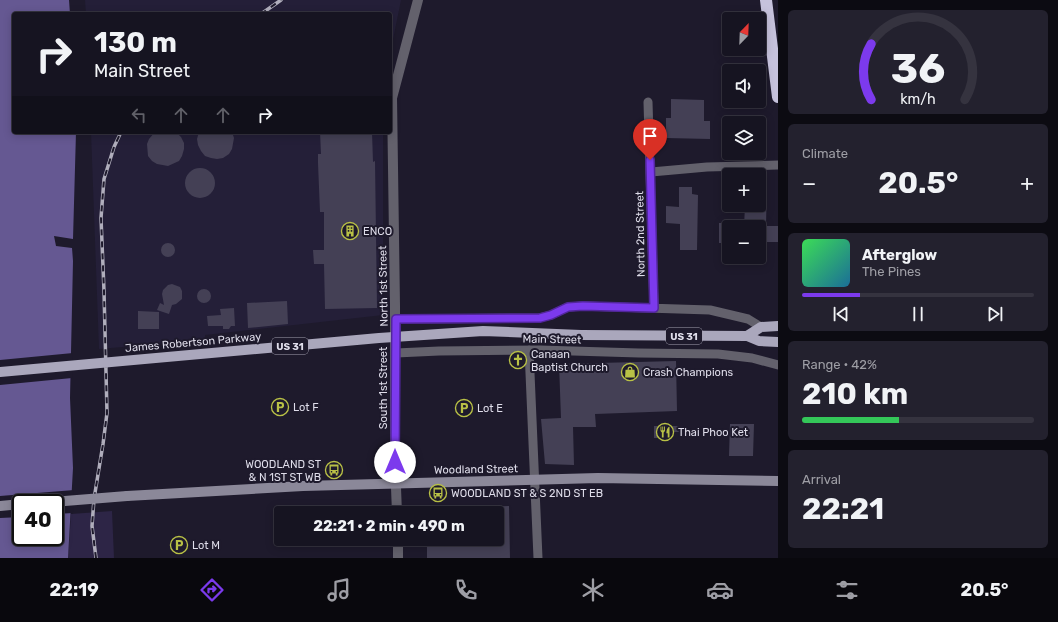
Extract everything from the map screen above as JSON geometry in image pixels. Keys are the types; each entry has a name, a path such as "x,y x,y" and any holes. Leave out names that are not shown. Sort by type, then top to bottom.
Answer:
{"highway":[{"path":"766,0 778,97"}],"main road":[{"path":"747,336 761,327 777,324"},
{"name":"James Robertson Parkway","path":"0,372 386,337 483,331 581,335 747,336 759,341 778,342"},
{"name":"Woodland Street","path":"64,501 281,487 396,483 636,478 778,481"},
{"path":"0,506 12,505"}],"street":[{"name":"North 1st Street","path":"395,335 396,319 392,98 418,0"},
{"name":"North 2nd Street","path":"648,102 654,308"},
{"path":"651,172 707,167 778,165"},
{"name":"Main Street","path":"396,319 540,318 551,315 568,307 583,306 710,310 748,319 761,327"},
{"name":"South 1st Street","path":"395,335 397,506"},
{"name":"Main Street","path":"396,353 529,350 718,354 747,357 778,366"},
{"path":"529,350 538,558"},
{"path":"398,546 398,558"}],"shaded area":[{"path":"0,0 69,0 70,12 12,12 12,134 76,134 73,239 54,236 56,246 72,248 70,398 73,468 68,558 0,558"},
{"path":"85,0 401,0 392,44 392,12 86,12"},
{"path":"91,134 383,134 383,315 205,335 205,340 99,349"},
{"path":"112,511 114,558 68,558 71,514"}],"pier":[{"path":"73,353 72,378 0,385 0,360"},
{"path":"74,490 73,513 64,514 64,494 25,494"},
{"path":"12,495 12,517 0,518 0,496"}],"building":[{"path":"671,99 704,100 704,121 710,121 710,139 666,138 666,118 671,118"},
{"path":"153,134 178,134 184,143 184,149 179,161 168,166 157,164 152,161 148,156 147,144"},
{"path":"198,134 233,134 234,138 232,149 229,154 223,158 217,159 205,156 198,145 197,139"},
{"name":"ENCO","path":"320,134 372,134 373,162 375,161 377,308 325,309 324,264 314,264 313,250 324,250 324,212 320,212 318,163 318,154 321,154"},
{"path":"200,168 211,172 215,183 211,194 200,198 189,194 185,183 189,172"},
{"path":"767,180 766,226 766,220 744,220 745,212 766,212"},
{"path":"679,187 692,187 692,194 698,195 697,250 680,250 680,224 666,223 666,206 679,207"},
{"path":"719,223 722,223 722,243 719,243"},
{"path":"766,226 778,226 778,242 766,242"},
{"path":"165,243 171,243 175,247 175,253 171,257 165,257 161,253 161,247"},
{"path":"172,284 180,287 182,291 182,299 176,304 172,305 169,314 157,310 160,303 164,305 162,294 163,290 168,285"},
{"path":"201,289 207,289 211,293 211,299 207,303 201,303 197,299 197,293"},
{"path":"287,301 288,324 248,328 247,303"},
{"path":"234,308 235,326 231,326 229,329 223,329 223,326 208,326 207,316 221,315 220,309"},
{"path":"138,311 159,312 159,329 138,329"},
{"path":"676,361 677,411 595,414 596,427 573,427 574,465 545,464 541,419 561,418 559,364"},
{"path":"730,424 754,424 753,456 729,456"},
{"name":"Thai Phoo Ket","path":"654,426 679,426 680,432 672,432 672,438 654,438"},
{"path":"504,506 509,506 510,558 427,558 427,546 504,546"}],"railway":[{"path":"264,12 281,0"},
{"path":"96,558 92,526 94,499 107,413 101,218 104,179 114,147 120,134"}],"place":[{"name":"ENCO","path":"350,231"},
{"name":"Canaan Baptist Church","path":"518,360"},
{"name":"Crash Champions","path":"630,372"},
{"name":"Lot F","path":"280,407"},
{"name":"Lot E","path":"464,408"},
{"name":"Thai Phoo Ket","path":"665,432"},
{"name":"WOODLAND ST & N 1ST ST WB","path":"334,470"},
{"name":"WOODLAND ST & S 2ND ST EB","path":"438,493"},
{"name":"Lot M","path":"179,545"}],"route":[{"path":"395,462 396,319 540,318 551,315 568,307 654,308 650,160"}]}
